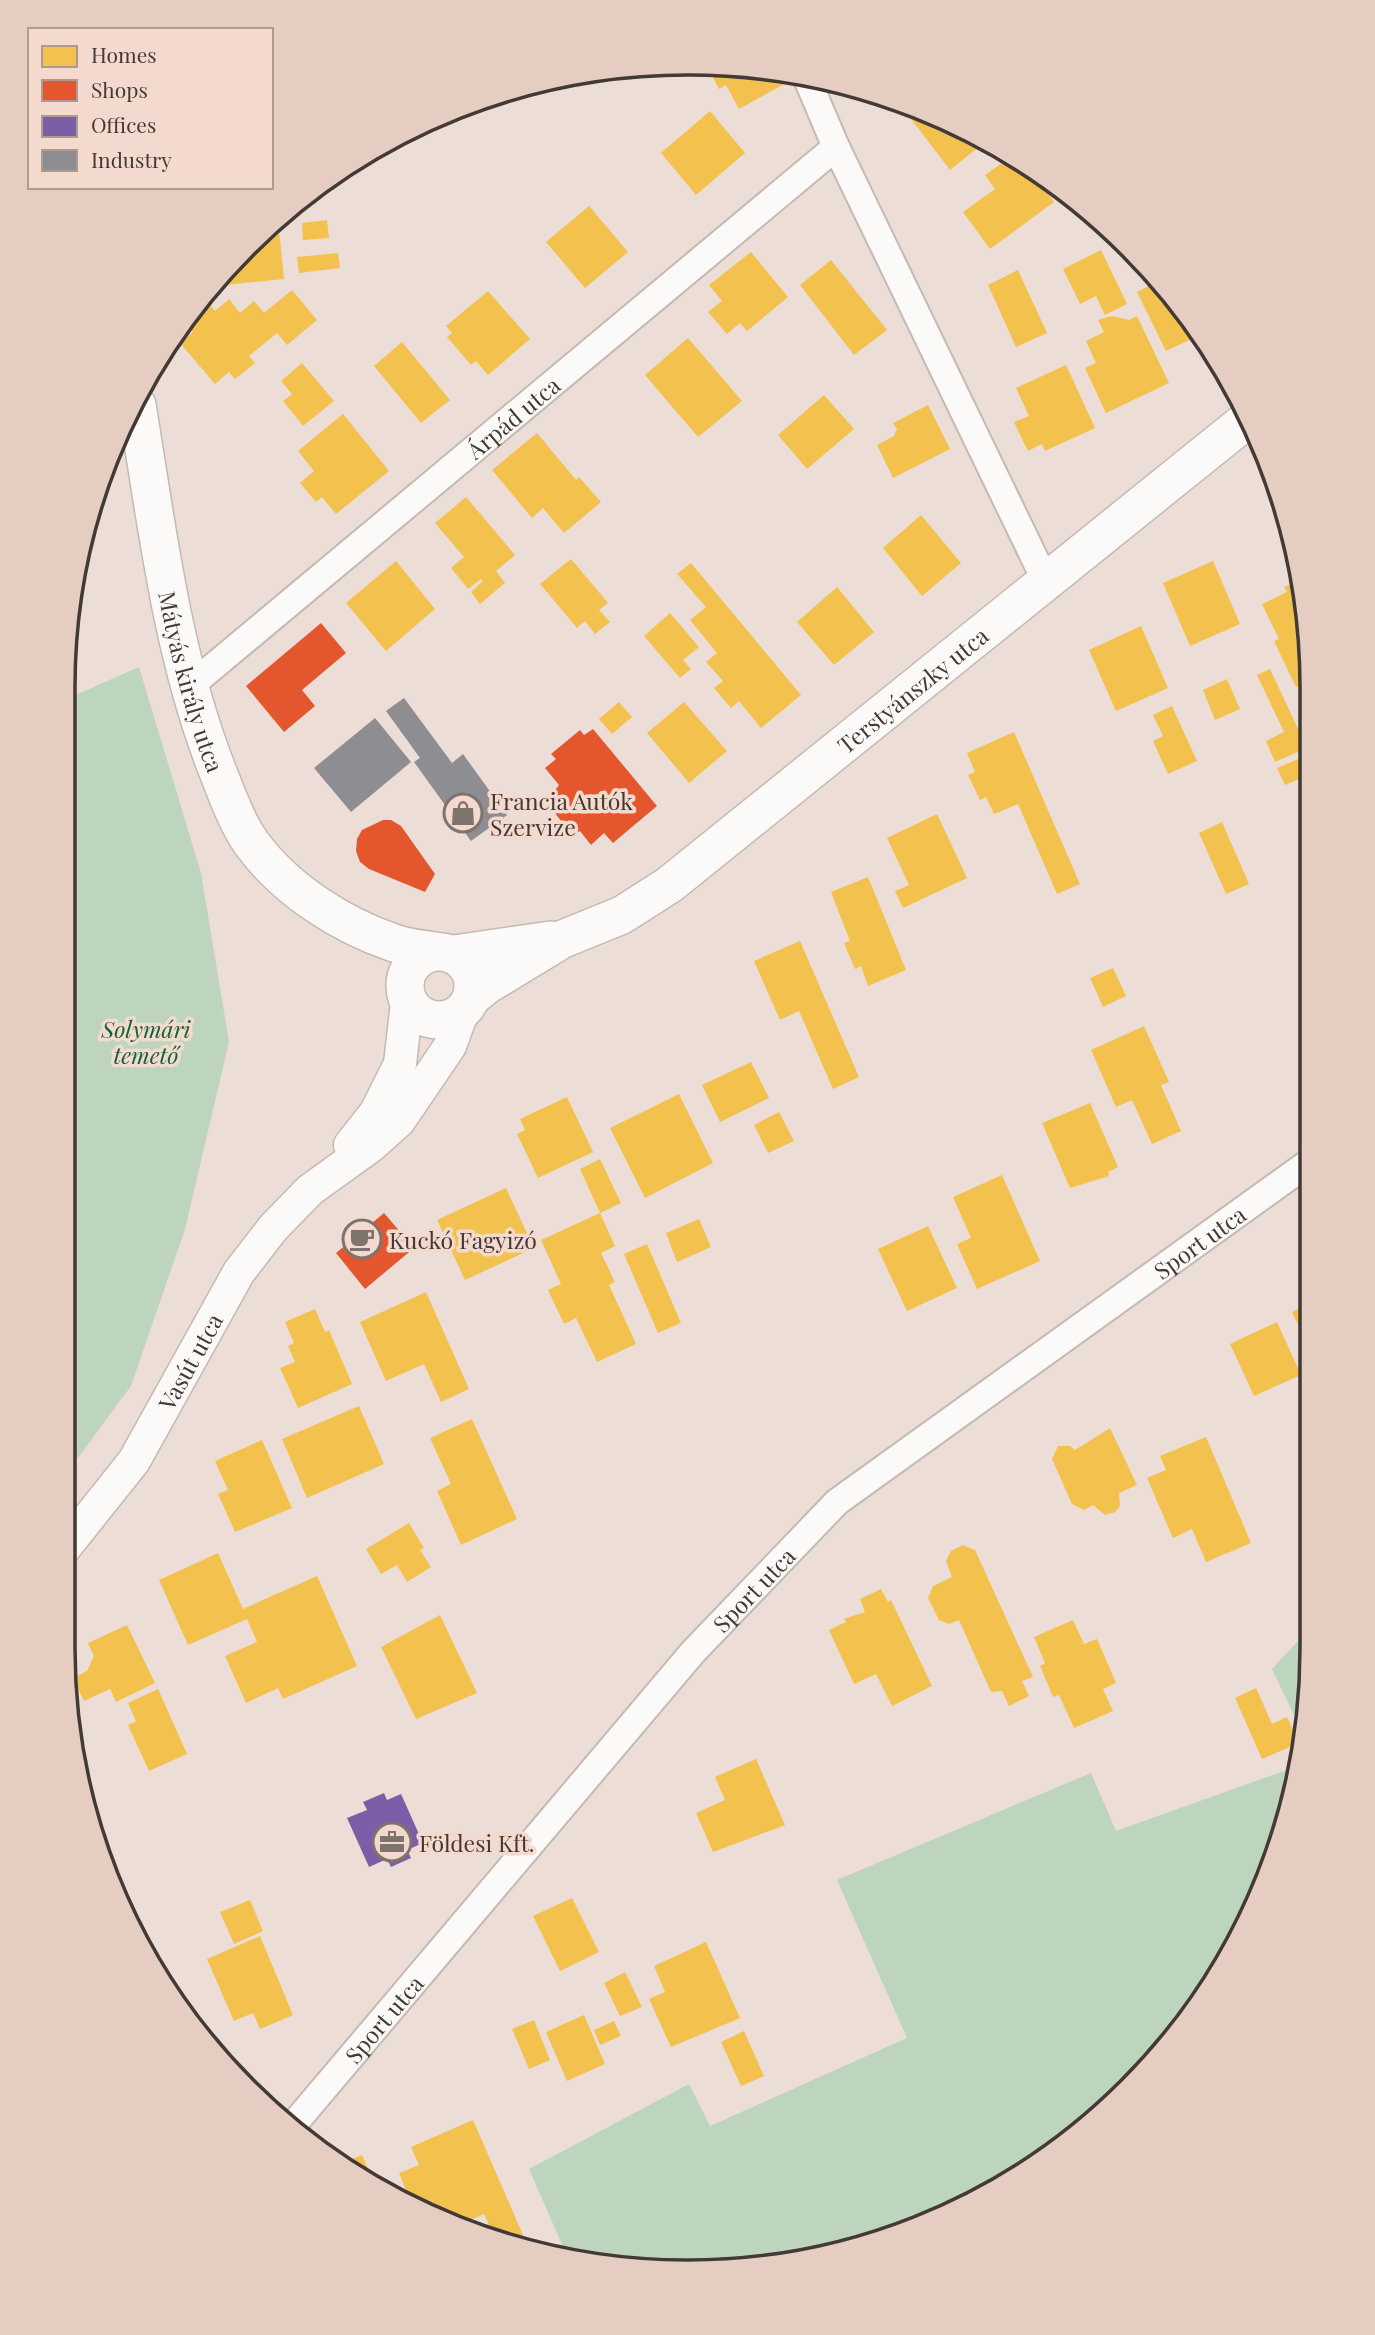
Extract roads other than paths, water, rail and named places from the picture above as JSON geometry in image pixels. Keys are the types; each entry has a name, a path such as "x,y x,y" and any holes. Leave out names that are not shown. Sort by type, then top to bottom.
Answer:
{"main road":[{"name":"Mátyás király utca","path":"139,416 159,539 190,686 207,746 238,820 252,844 291,886 332,914 395,944 445,953"},
{"name":"Terstyánszky utca","path":"466,1006 487,985 563,939 622,915 669,885 1047,584 1241,425"},
{"name":"Mátyás király utca","path":"332,914 352,939 406,994"},
{"name":"Terstyánszky utca","path":"445,953 563,939"},
{"path":"445,953 467,965 474,981 466,1006 448,1020 432,1020 418,1014 406,994 408,969 419,956 445,953"}],"street":[{"path":"810,88 1047,584"},
{"name":"Árpád utca","path":"190,686 836,147"},
{"name":"Vasút utca","path":"75,1535 134,1461 239,1272 273,1228 316,1185 376,1112 400,1064 406,994"},
{"name":"Vasút utca","path":"316,1185 371,1146 399,1121 444,1055 466,1006"},
{"name":"Sport utca","path":"297,2119 693,1652 837,1502 1300,1169"}],"place":[{"name":"Francia Autók Szervize","path":"463,813"},
{"name":"Kuckó Fagyizó","path":"362,1239"},
{"name":"Földesi Kft.","path":"392,1842"}],"park label":[{"name":"Solymári temető","path":"146,1041"}]}
